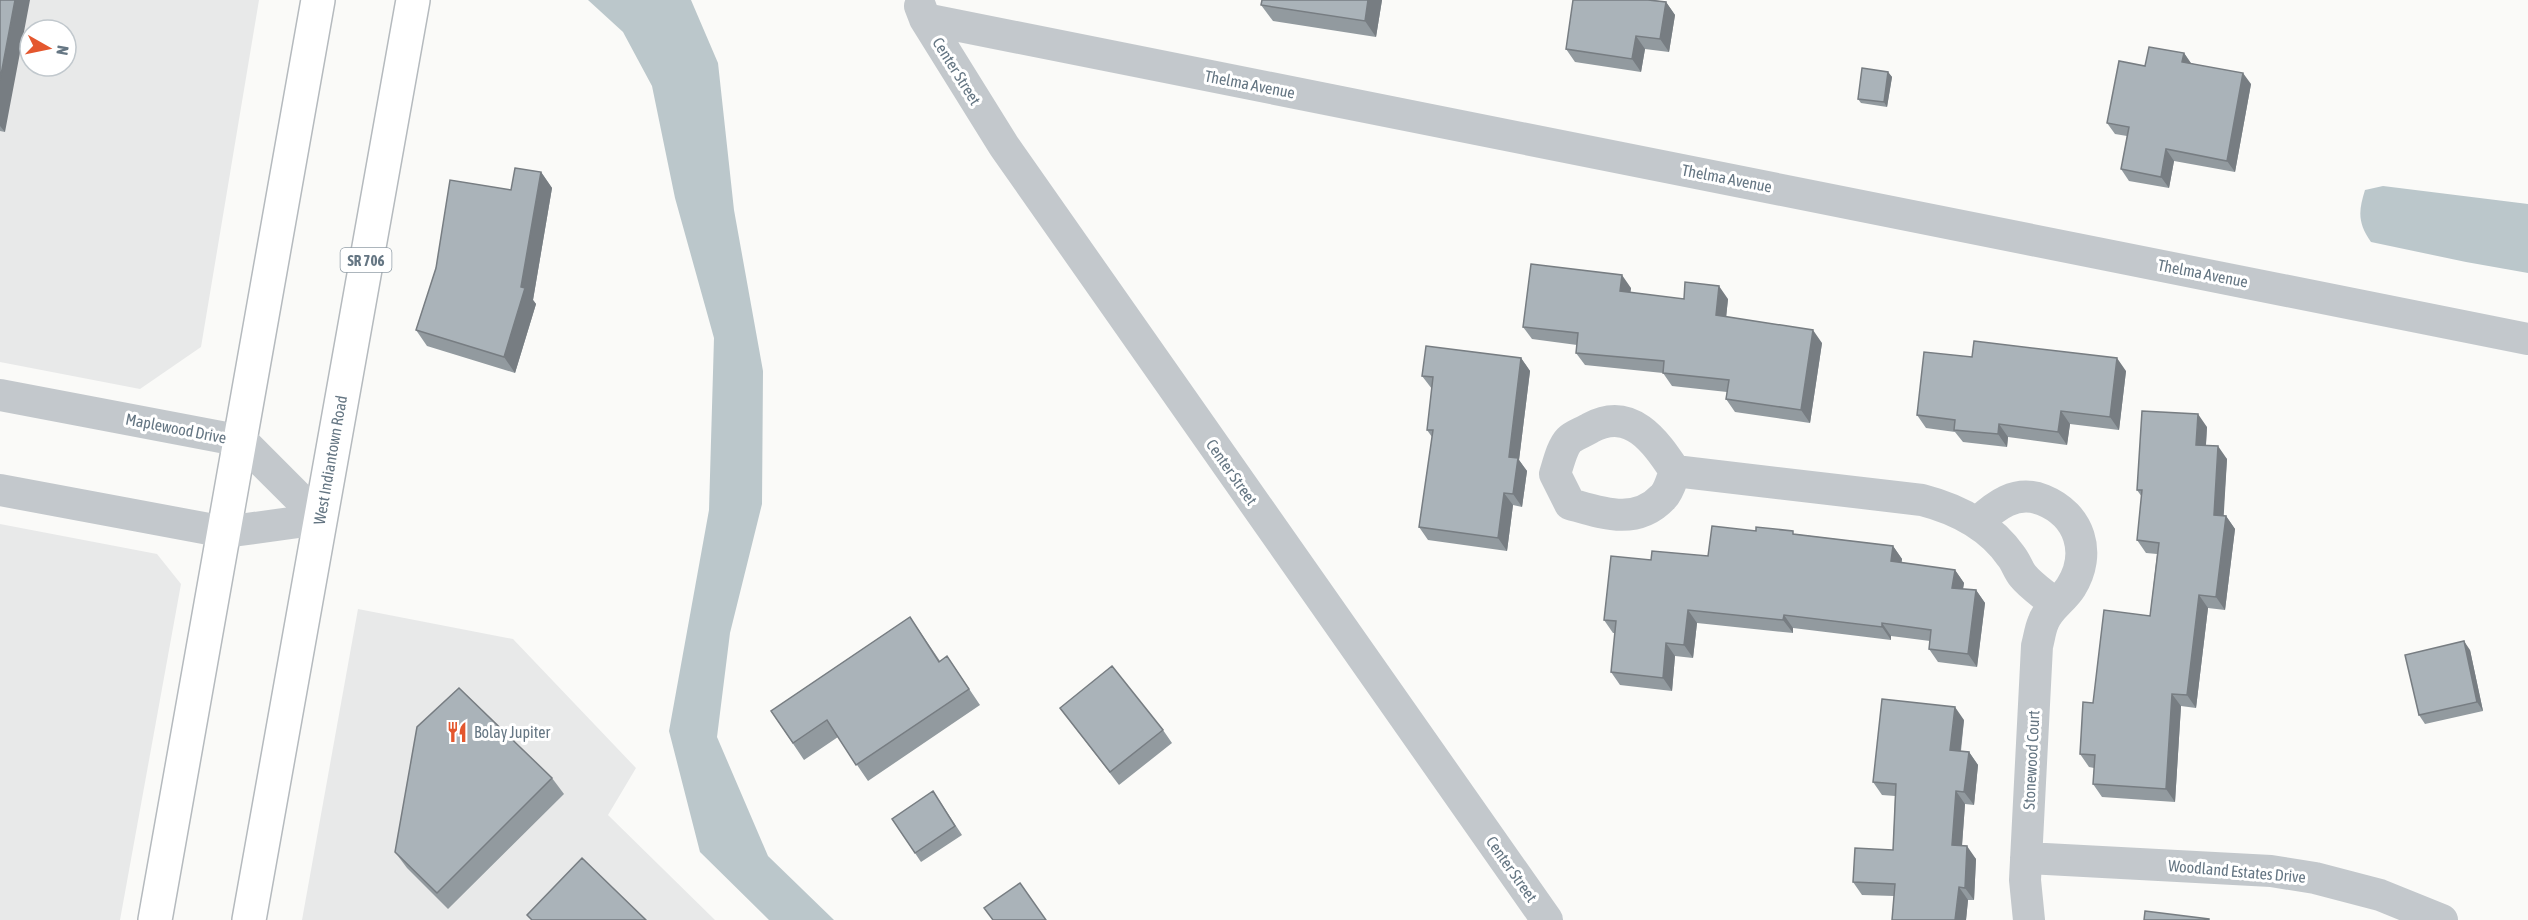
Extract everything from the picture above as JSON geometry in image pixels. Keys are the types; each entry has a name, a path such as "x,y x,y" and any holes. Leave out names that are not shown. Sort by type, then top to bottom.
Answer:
{"main road":[{"path":"155,920 242,441 318,0"},
{"name":"West Indiantown Road","path":"249,920 413,0"}],"street":[{"name":"Thelma Avenue","path":"916,6 2528,339"},
{"name":"Center Street","path":"916,6 1004,146 1548,920"},
{"name":"Maplewood Drive","path":"0,395 242,441 320,519"},
{"path":"1675,471 1922,500 1945,506 1977,523 1996,538 2024,576 2055,604"},
{"path":"0,490 225,532 320,519"},
{"name":"Stonewood Court","path":"1977,523 1997,504 2018,497 2040,498 2060,508 2075,525 2082,546 2080,569 2070,589 2055,604 2043,623 2037,646 2025,880 2029,920"},
{"name":"Woodland Estates Drive","path":"2026,858 2282,873 2315,878 2380,895 2442,920"}],"shaded area":[{"path":"0,0 259,0 201,347 140,389 0,362"},
{"path":"588,0 691,0 718,63 734,210 763,371 762,504 730,633 717,737 768,856 834,920 769,920 700,852 669,731 709,510 714,338 675,198 652,86 623,32"},
{"path":"2383,186 2528,204 2528,273 2371,242 2360,217 2361,205 2365,190"},
{"path":"0,524 157,554 181,584 120,920 0,920"},
{"path":"358,609 513,639 636,768 608,815 715,920 302,920"}],"building":[{"path":"0,0 15,0 0,80"},
{"path":"1262,0 1368,0 1365,21 1261,5"},
{"path":"1573,0 1666,2 1660,39 1636,36 1632,59 1566,49"},
{"path":"2149,47 2184,53 2182,62 2243,73 2227,161 2166,149 2161,177 2121,169 2129,127 2107,123 2119,61 2145,66"},
{"path":"1862,68 1888,72 1884,102 1858,99"},
{"path":"515,168 541,172 521,287 525,288 504,357 416,330 436,268 450,180 511,190"},
{"path":"1531,264 1622,275 1620,291 1684,299 1685,282 1719,286 1716,315 1813,330 1801,410 1726,399 1729,380 1663,373 1664,361 1576,353 1578,333 1523,327"},
{"path":"1974,341 2117,358 2110,417 2061,411 2058,432 1999,424 1998,434 1954,430 1955,420 1917,415 1924,352 1972,357"},
{"path":"1426,346 1521,358 1509,457 1518,458 1513,494 1504,493 1498,538 1419,527 1433,430 1427,430 1433,377 1422,376"},
{"path":"2142,411 2198,414 2196,445 2218,446 2214,515 2226,516 2216,597 2199,595 2187,695 2172,694 2166,789 2093,784 2095,755 2080,754 2083,702 2093,703 2104,610 2150,616 2159,543 2137,540 2142,490 2137,490"},
{"path":"1712,526 1756,531 1756,527 1793,531 1793,534 1893,546 1891,561 1955,570 1952,588 1976,590 1968,654 1929,649 1931,630 1882,623 1882,627 1784,615 1783,620 1688,610 1684,645 1666,643 1663,678 1611,672 1616,621 1604,620 1611,556 1651,560 1652,551 1708,556"},
{"path":"910,617 939,662 947,656 969,689 856,765 827,720 793,743 771,711"},
{"path":"2464,641 2477,702 2419,715 2405,655"},
{"path":"1112,666 1163,730 1110,772 1060,708"},
{"path":"459,688 552,778 437,893 395,852 417,727"},
{"path":"1882,699 1955,707 1950,750 1969,752 1964,792 1956,791 1952,845 1967,846 1965,888 1959,887 1955,920 1892,920 1895,884 1853,882 1855,848 1893,850 1896,784 1873,782"},
{"path":"933,791 955,826 915,853 892,819"},
{"path":"582,858 646,920 532,920 527,915"},
{"path":"1020,883 1046,920 993,920 984,908"},
{"path":"2145,911 2209,919 2209,920 2144,920"}],"place":[{"name":"Bolay Jupiter","path":"457,732"}]}
